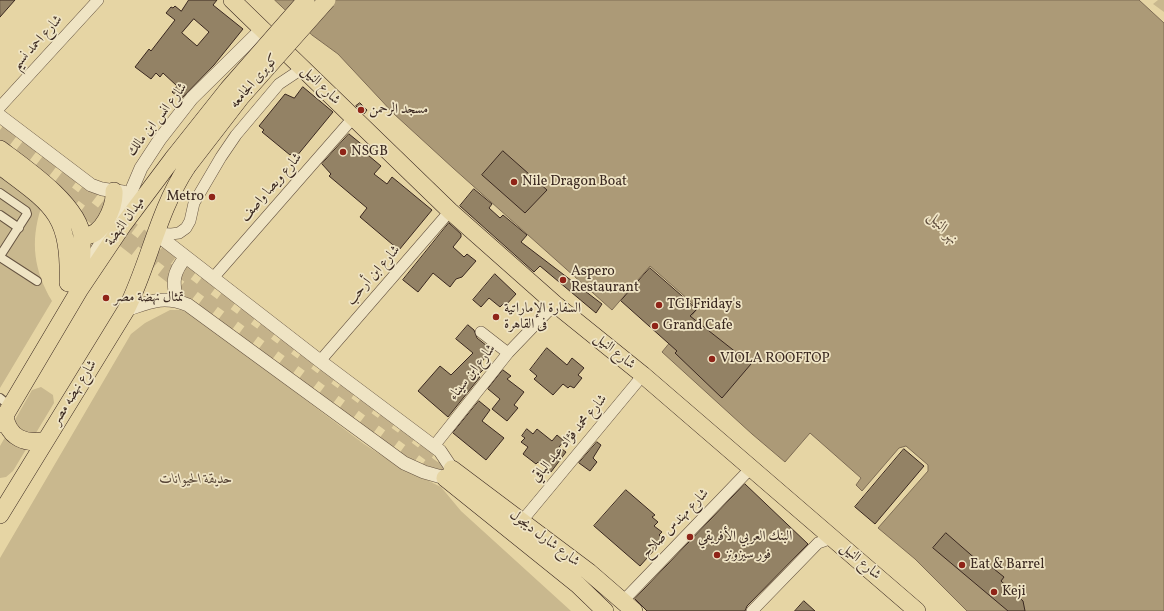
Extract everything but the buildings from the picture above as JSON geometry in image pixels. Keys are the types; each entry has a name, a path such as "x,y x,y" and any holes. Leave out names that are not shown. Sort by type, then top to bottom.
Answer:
{"main road":[{"name":"شارع النيل","path":"232,0 450,211 555,304 643,375 917,611"},
{"name":"كوبرى الجامعه","path":"174,157 228,89 306,0"},
{"name":"كوبرى الجامعه","path":"187,167 240,97 327,0"},
{"path":"0,149 36,177 58,197 72,214 82,236 80,289 4,411 8,429 20,439 33,442 46,440"},
{"name":"ميدان النهضة","path":"80,289 174,157"},
{"path":"0,166 44,200 52,208 63,227 69,261 67,310"},
{"name":"ميدان النهضة","path":"144,269 155,233 170,196 187,167"},
{"path":"82,236 93,234 100,226 112,208 114,191"},
{"name":"شارع نهضه مصر","path":"0,515 126,310 144,269"},
{"name":"شارع شارل ديجول","path":"448,473 521,522 589,572 629,606"},
{"name":"شارع شارل ديجول","path":"448,473 578,585 605,611"}],"street":[{"name":"شارع احمد نسيم","path":"0,107 98,0"},
{"name":"شارع انس ابن مالك","path":"80,289 95,252 131,192 140,168 192,98 262,29"},
{"path":"155,233 179,233 186,228 192,217 194,202 236,135 279,84 303,68"},
{"path":"0,116 79,177 102,189 131,192"},
{"name":"شارع ويصا واصف","path":"213,278 353,118"},
{"path":"0,193 27,212 27,216 0,256 37,281"},
{"name":"شارع ابن أرحب","path":"320,361 450,211"},
{"path":"0,216 18,228"},
{"path":"126,310 155,300 177,300 188,305 404,463 424,472 448,473 445,456 434,446 320,361 155,233"},
{"path":"177,300 173,281 174,274 186,257"},
{"name":"شارع ابن سيناء","path":"434,446 508,353 555,304"},
{"path":"481,332 508,353"},
{"name":"شارع محمد فؤاد عبد الباقي","path":"521,522 643,375"},
{"name":"شارع مهندس صلاح","path":"629,606 751,468"},
{"path":"752,611 818,542 832,538"}],"green space":[{"path":"1158,0 1164,0 1164,12 1153,4"},
{"path":"0,177 41,208 36,233 36,256 41,279 52,301 0,388"},
{"name":"حديقة الحيوانات","path":"170,310 181,310 193,315 364,444 393,463 441,487 461,511 571,611 0,611 0,558 131,334 145,323"},
{"path":"41,387 53,395 54,403 13,471 6,477 0,478 0,446 32,390"}],"water":[{"name":"نهر النيل","path":"275,0 1139,0 1164,23 1164,611 967,611 915,559 878,528 928,471 928,465 906,446 899,448 862,491 856,485 861,478 810,433 785,462 662,352 698,308 650,266 612,310 394,114 338,54 312,35"}],"tunnel":[{"path":"0,130 204,286 452,469"},
{"path":"64,192 200,297 445,478"}],"place":[{"name":"مسجد الرحمن","path":"361,110"},
{"name":"NSGB","path":"343,152"},
{"name":"Nile Dragon Boat","path":"514,182"},
{"name":"Metro","path":"212,197"},
{"name":"Aspero Restaurant","path":"563,280"},
{"name":"تمثال نهضة مصر","path":"106,298"},
{"name":"TGI Friday's","path":"659,305"},
{"name":"السفارة الإماراتية فى القاهرة","path":"496,317"},
{"name":"Grand Cafe","path":"655,326"},
{"name":"VIOLA ROOFTOP","path":"712,359"},
{"name":"البنك العربي الأفريقي","path":"690,537"},
{"name":"فور سيزونز","path":"717,555"},
{"name":"Eat & Barrel","path":"962,565"},
{"name":"Keji","path":"994,592"}]}
